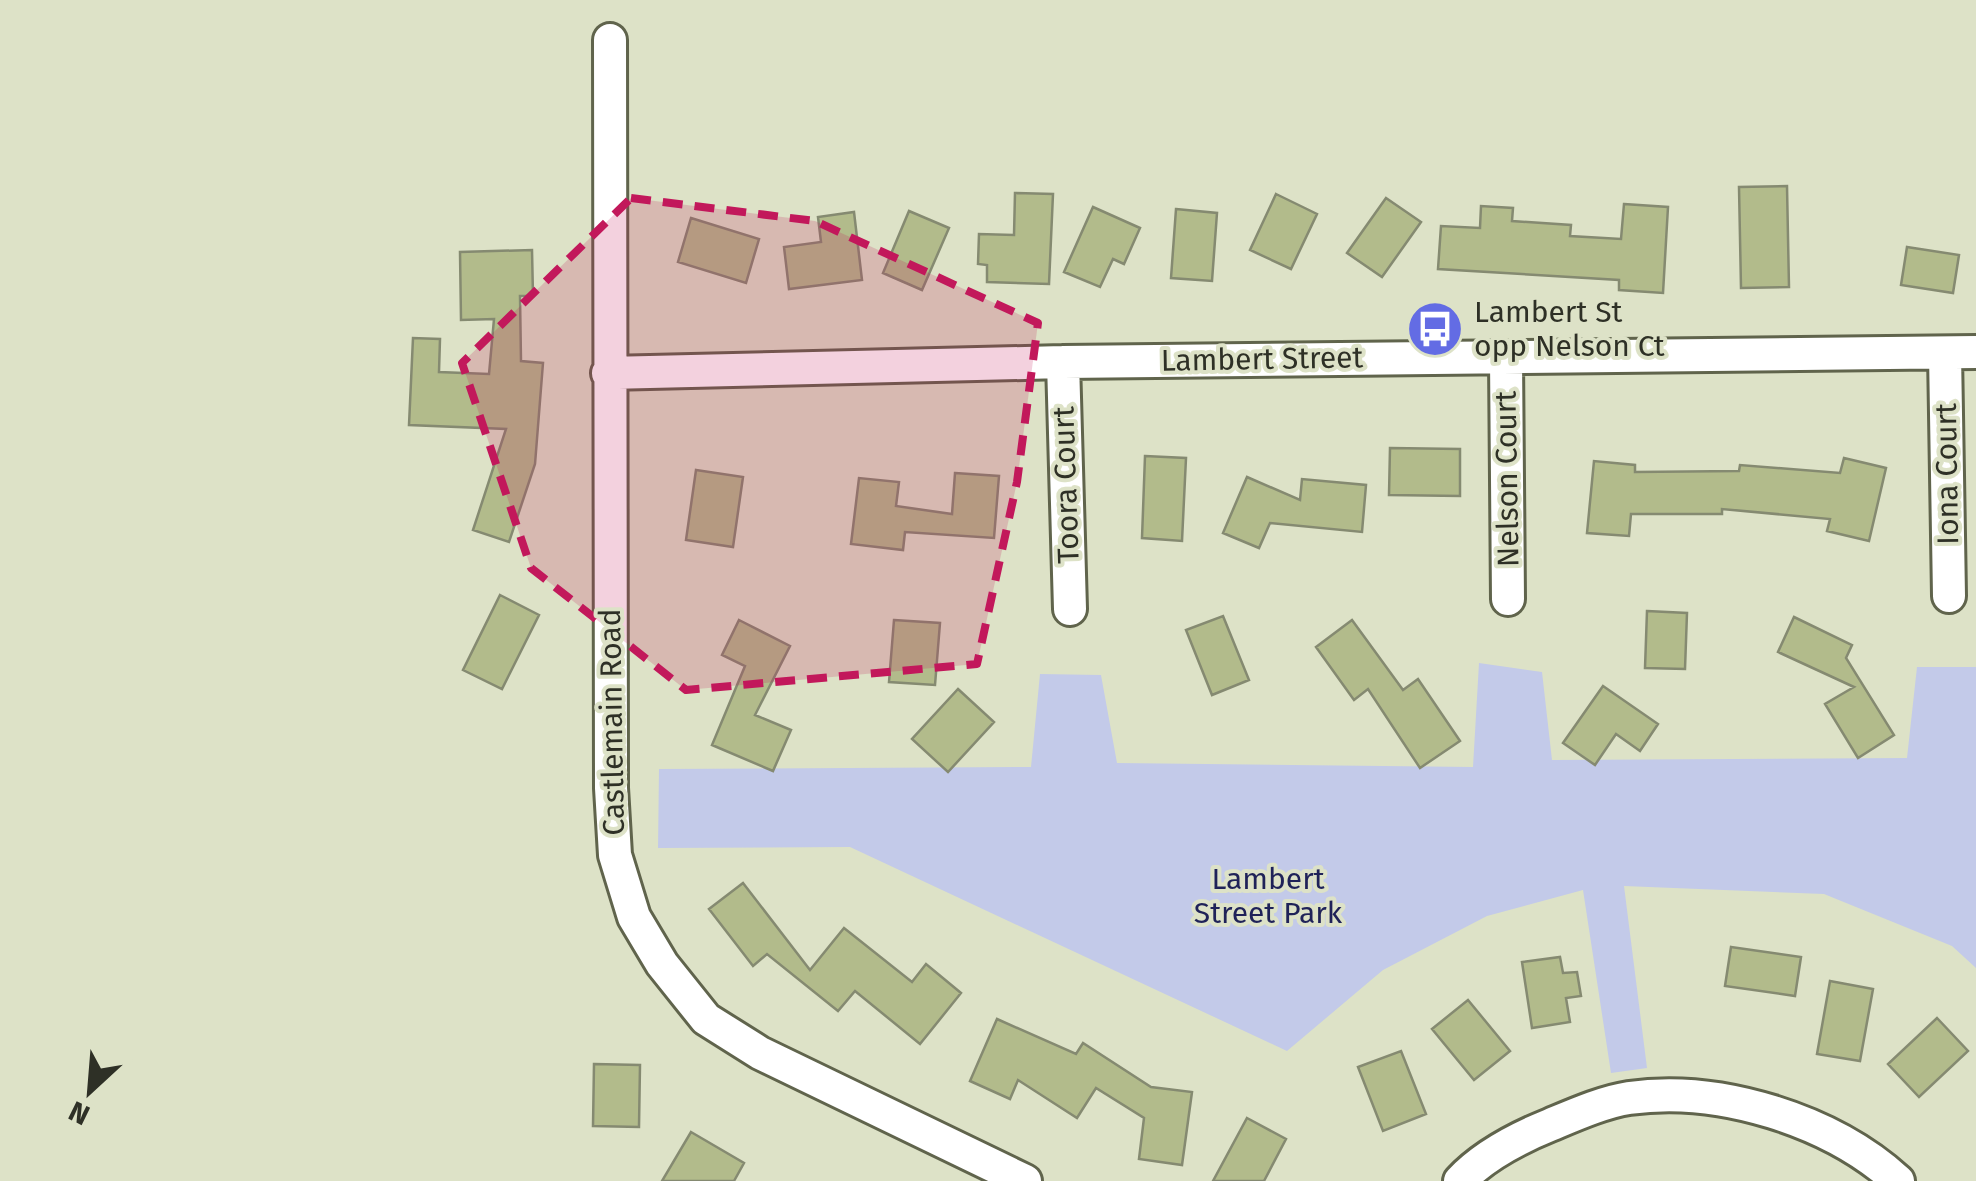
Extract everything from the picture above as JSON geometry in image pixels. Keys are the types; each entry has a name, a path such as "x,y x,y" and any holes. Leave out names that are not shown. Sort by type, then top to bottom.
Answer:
{"street":[{"name":"Castlemain Road","path":"610,40 611,788 615,855 634,917 662,964 706,1019 760,1054 1026,1181"},
{"name":"Lambert Street","path":"608,373 1062,362 1960,352"},
{"name":"Iona Court","path":"1949,596 1960,352"},
{"name":"Nelson Court","path":"1506,358 1508,599"},
{"name":"Toora Court","path":"1062,362 1070,609"},
{"path":"1460,1181 1473,1167 1522,1136 1575,1114 1629,1098 1700,1097 1770,1109 1837,1139 1898,1181"}],"highlighted area":[{"path":"631,198 815,221 1038,323 1017,482 977,664 686,690 531,568 462,363"}],"green space":[{"name":"Lambert Street Park","path":"1479,663 1542,672 1552,760 1907,758 1917,667 1976,667 1976,968 1952,946 1824,894 1624,886 1647,1068 1611,1073 1583,890 1487,916 1383,970 1287,1051 850,847 658,848 659,769 1031,767 1040,674 1101,675 1117,763 1473,767"}],"building":[{"path":"1787,186 1789,287 1741,288 1739,187"},
{"path":"1015,193 1053,194 1049,284 987,282 987,265 978,264 979,234 1014,235"},
{"path":"1276,194 1317,214 1291,269 1250,250"},
{"path":"1386,198 1421,222 1382,277 1347,253"},
{"path":"1624,204 1668,207 1663,293 1619,290 1619,280 1438,269 1441,226 1480,228 1481,206 1513,208 1512,221 1571,225 1570,236 1621,239"},
{"path":"1093,207 1140,228 1124,264 1113,259 1100,287 1064,272"},
{"path":"1176,209 1217,213 1212,281 1171,278"},
{"path":"909,211 949,228 922,290 883,273"},
{"path":"854,212 862,280 789,289 784,247 821,242 818,217"},
{"path":"691,218 759,239 746,283 678,262"},
{"path":"1907,247 1959,255 1953,293 1901,285"},
{"path":"532,250 533,296 520,296 521,361 543,363 535,464 509,542 473,530 506,429 409,425 413,338 440,339 439,372 489,374 494,319 461,320 460,252"},
{"path":"1390,448 1460,449 1460,496 1389,495"},
{"path":"1145,456 1186,458 1182,541 1142,538"},
{"path":"1844,458 1886,468 1869,541 1827,531 1830,519 1722,509 1722,514 1631,514 1629,536 1587,533 1594,461 1635,465 1635,472 1739,471 1740,465 1840,473"},
{"path":"696,470 743,477 733,547 686,540"},
{"path":"955,473 999,476 994,538 905,532 903,550 851,544 859,478 899,482 896,506 952,514"},
{"path":"1247,477 1300,500 1302,479 1366,485 1362,532 1270,523 1259,548 1223,533"},
{"path":"500,595 539,615 502,689 463,670"},
{"path":"1647,611 1687,613 1685,669 1645,668"},
{"path":"1223,616 1249,680 1212,695 1186,630"},
{"path":"1794,617 1852,645 1846,658 1894,735 1858,758 1825,704 1854,687 1778,652"},
{"path":"739,620 790,646 755,715 791,730 773,771 712,745 745,666 722,655"},
{"path":"894,620 940,623 935,685 889,682"},
{"path":"1352,620 1403,690 1418,679 1460,741 1420,768 1368,689 1354,700 1316,647"},
{"path":"1603,686 1658,724 1640,751 1616,734 1595,765 1563,743"},
{"path":"958,689 994,722 948,772 912,739"},
{"path":"743,883 810,970 844,928 912,982 926,964 961,993 920,1044 855,991 838,1011 767,954 753,966 709,909"},
{"path":"1731,947 1801,957 1795,996 1725,986"},
{"path":"1560,957 1563,973 1577,972 1581,996 1566,998 1570,1022 1532,1028 1522,962"},
{"path":"1830,981 1873,989 1860,1061 1817,1054"},
{"path":"1468,1000 1510,1051 1474,1080 1432,1029"},
{"path":"1937,1018 1968,1051 1919,1097 1888,1064"},
{"path":"997,1019 1076,1054 1083,1043 1151,1087 1192,1092 1182,1165 1139,1159 1144,1118 1096,1088 1077,1118 1018,1080 1010,1099 970,1081"},
{"path":"1401,1051 1426,1114 1383,1131 1358,1067"},
{"path":"594,1064 640,1065 639,1127 593,1126"},
{"path":"1247,1118 1286,1139 1264,1181 1213,1181"},
{"path":"691,1132 744,1163 734,1181 662,1181"}],"place":[{"name":"Lambert St opp Nelson Ct","path":"1435,329"}]}
